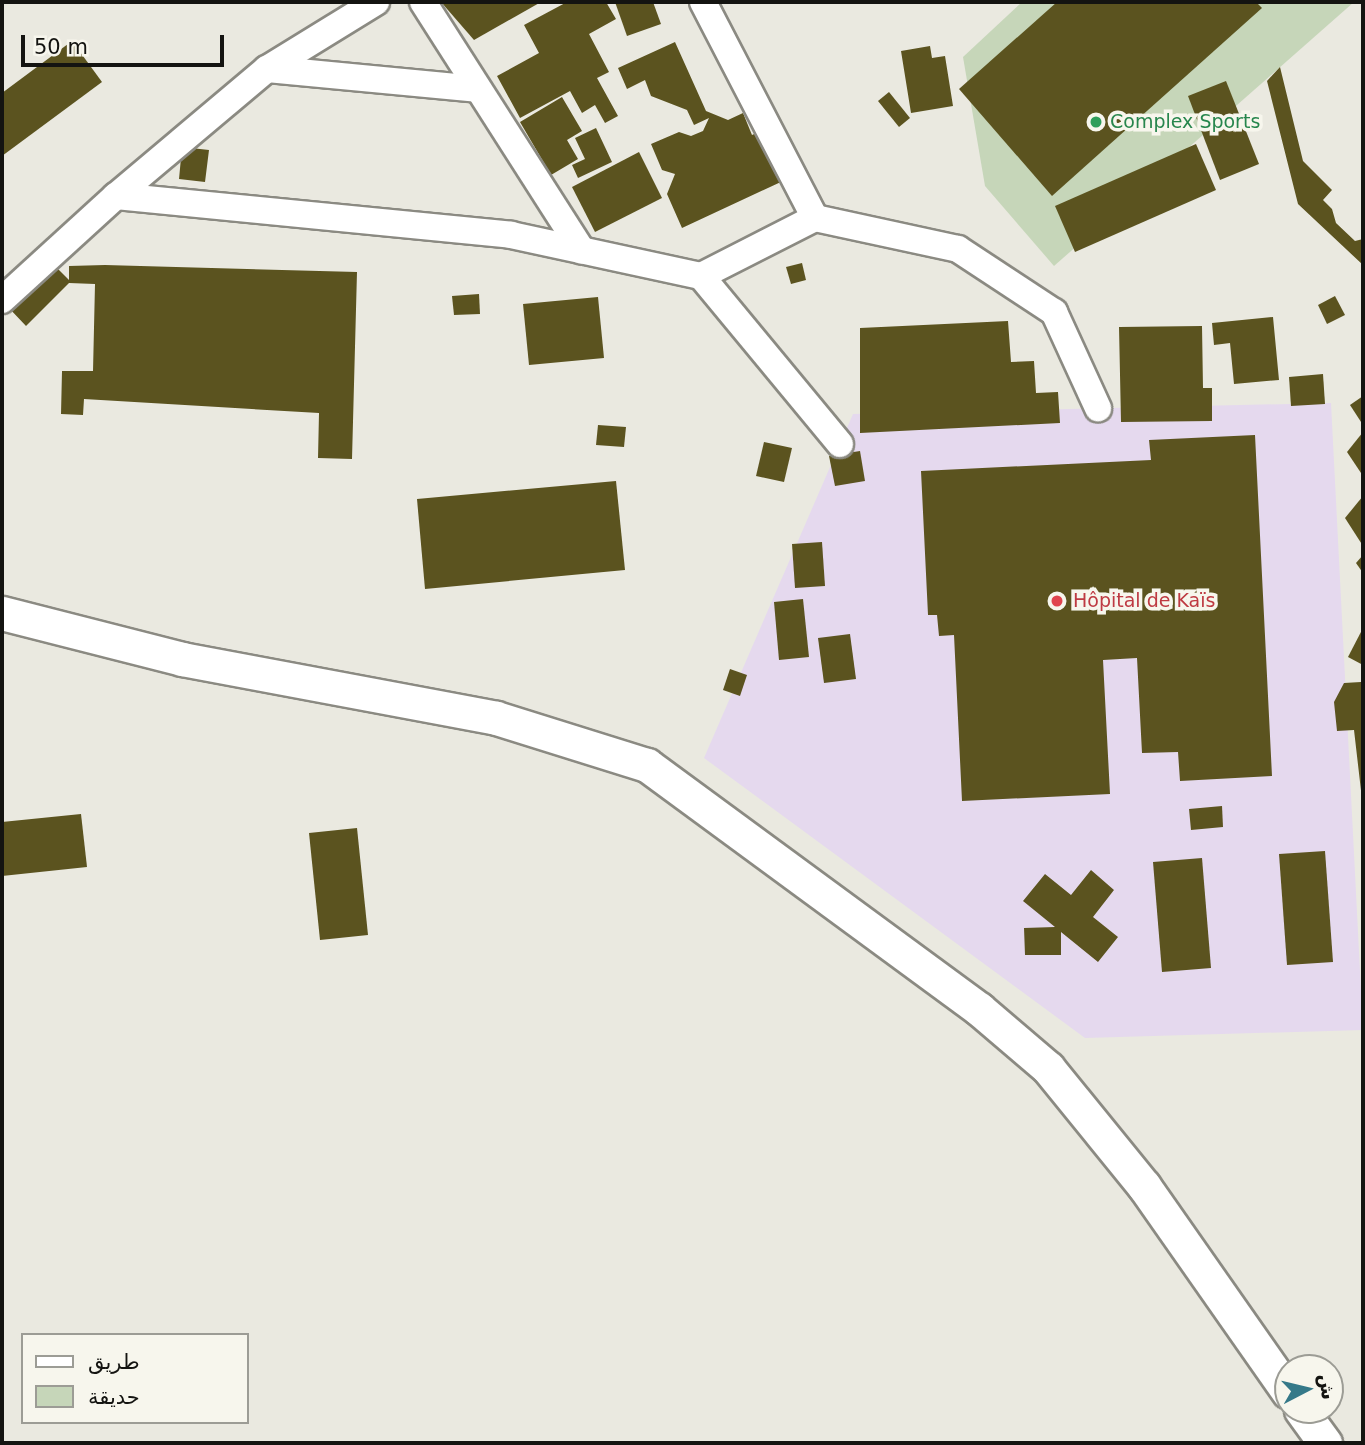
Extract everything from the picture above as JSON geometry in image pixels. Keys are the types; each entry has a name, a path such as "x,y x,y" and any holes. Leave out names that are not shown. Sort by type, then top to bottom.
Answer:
{"street":[{"path":"2,300 116,196 267,69 376,2"},
{"path":"423,2 582,251"},
{"path":"703,2 815,218"},
{"path":"267,69 477,89"},
{"path":"116,196 511,235 701,276 840,444"},
{"path":"701,276 815,218 958,249 1054,312 1098,408"},
{"path":"2,613 182,659 496,718 647,765 979,1009 1048,1068 1144,1186 1274,1372"},
{"path":"1311,1424 1325,1443"}],"shaded area":[{"name":"Hôpital de Kaïs","path":"1331,403 1363,1030 1085,1038 704,758 853,414"}],"green space":[{"name":"Complex Sports","path":"1022,2 1354,2 1054,266 985,186 963,57"}],"building":[{"path":"441,2 541,2 474,40"},
{"path":"567,2 606,2 616,19 589,34 609,72 597,78 618,116 605,123 595,105 582,113 570,91 520,118 497,76 539,53 524,25"},
{"path":"615,2 653,2 661,24 627,36"},
{"path":"1057,2 1256,2 1262,8 1052,196 959,89"},
{"path":"72,41 102,82 2,156 2,93"},
{"path":"675,42 706,111 728,120 743,113 752,135 761,131 783,181 682,228 667,194 675,174 662,170 651,144 679,132 691,136 703,131 709,118 694,125 687,110 651,96 645,80 627,89 618,68"},
{"path":"930,46 932,58 945,56 953,106 911,113 901,51"},
{"path":"1280,67 1303,161 1332,190 1323,200 1332,209 1336,223 1355,241 1363,239 1363,265 1298,204 1267,81"},
{"path":"1226,81 1259,164 1220,180 1188,96"},
{"path":"889,92 910,118 899,127 878,101"},
{"path":"562,97 582,131 567,140 578,159 551,175 520,122"},
{"path":"596,128 612,162 578,178 572,165 585,159 575,138"},
{"path":"1196,144 1216,190 1075,252 1055,206"},
{"path":"182,147 209,150 205,182 179,179"},
{"path":"639,152 662,198 595,232 572,187"},
{"path":"52,263 69,280 69,266 105,265 357,272 352,459 318,458 319,413 84,399 83,415 61,414 62,371 93,371 95,284 69,283 26,326 8,307"},
{"path":"802,263 806,280 791,284 786,267"},
{"path":"479,294 480,314 454,315 452,296"},
{"path":"1335,296 1345,315 1327,324 1318,305"},
{"path":"598,297 604,358 529,365 523,304"},
{"path":"1273,317 1279,380 1234,384 1230,343 1214,345 1212,323"},
{"path":"1008,321 1011,362 1034,361 1036,393 1058,392 1060,423 860,433 860,328"},
{"path":"1202,326 1203,388 1212,388 1212,421 1121,422 1119,327"},
{"path":"1323,374 1325,404 1291,406 1289,377"},
{"path":"1363,396 1363,425 1350,405"},
{"path":"598,425 626,427 624,447 596,445"},
{"path":"1363,432 1363,476 1347,452"},
{"path":"1255,435 1272,776 1180,781 1178,752 1142,753 1137,658 1103,660 1110,794 962,801 954,635 939,636 937,615 928,615 921,471 1151,460 1149,440"},
{"path":"764,442 792,448 784,482 756,476"},
{"path":"860,451 865,481 835,486 829,456"},
{"path":"616,481 625,570 425,589 417,499"},
{"path":"1363,496 1363,546 1345,518"},
{"path":"822,542 825,586 795,588 792,544"},
{"path":"1363,555 1363,573 1356,563"},
{"path":"803,599 809,657 779,660 774,602"},
{"path":"1363,628 1363,665 1348,657"},
{"path":"850,634 856,679 824,683 818,638"},
{"path":"730,669 747,675 740,696 723,690"},
{"path":"1361,682 1363,808 1354,730 1337,731 1334,702 1344,683"},
{"path":"1222,806 1223,827 1191,830 1189,809"},
{"path":"81,814 87,867 2,876 2,822"},
{"path":"357,828 368,935 320,940 309,833"},
{"path":"1325,851 1333,962 1287,965 1279,854"},
{"path":"1202,858 1211,968 1162,972 1153,862"},
{"path":"1091,870 1114,890 1093,917 1118,937 1098,962 1061,932 1061,955 1025,955 1024,928 1055,927 1023,901 1045,874 1071,895"}],"place":[{"name":"Complex Sports","path":"1096,122"},
{"name":"Hôpital de Kaïs","path":"1057,601"}]}
